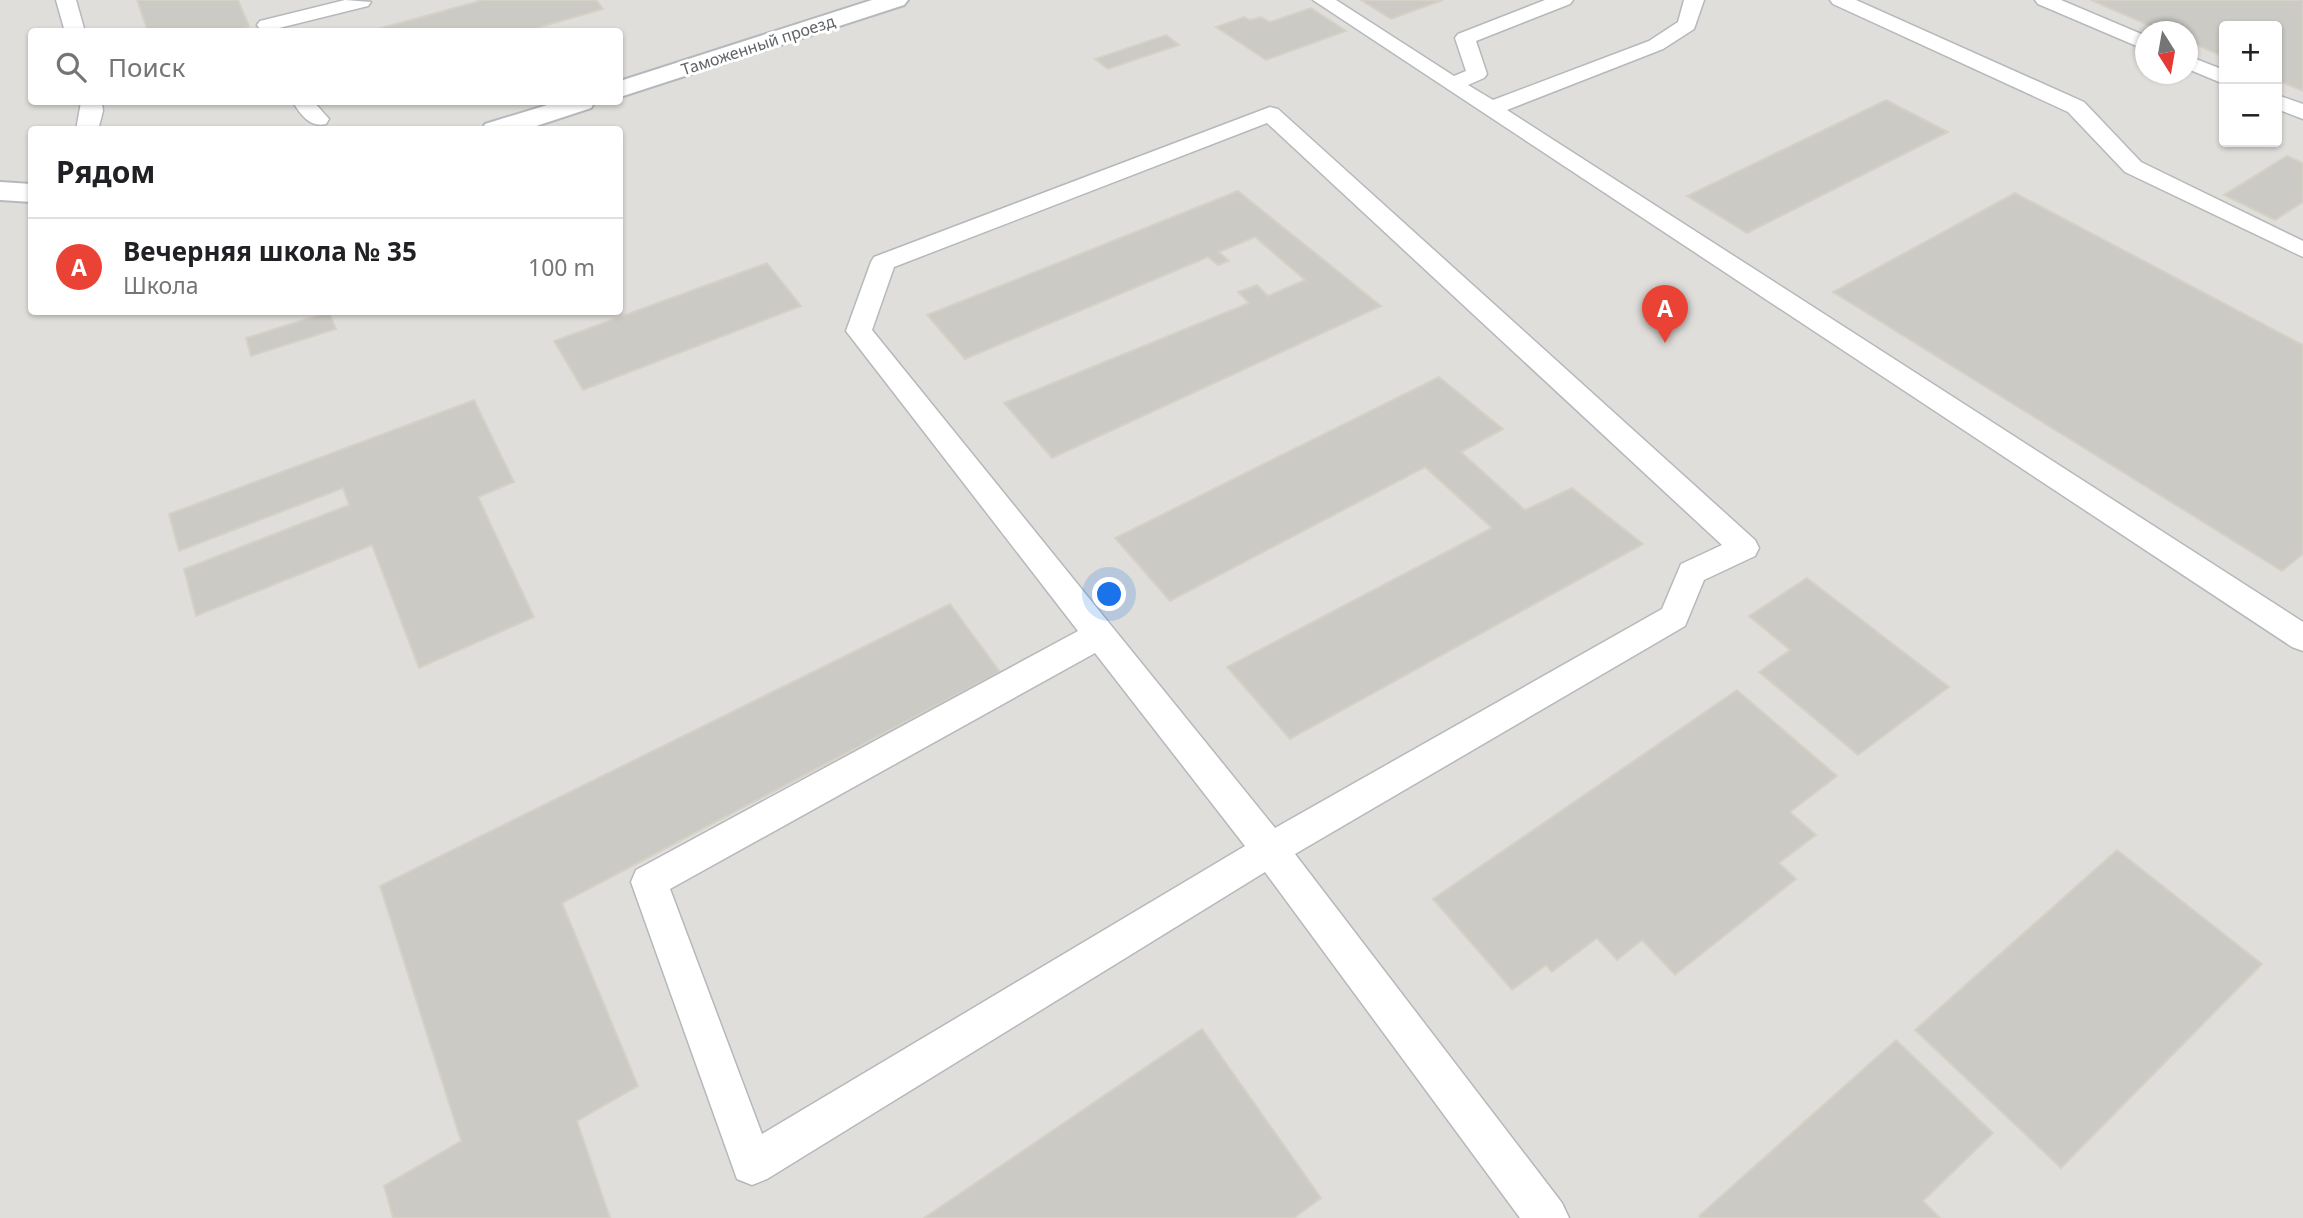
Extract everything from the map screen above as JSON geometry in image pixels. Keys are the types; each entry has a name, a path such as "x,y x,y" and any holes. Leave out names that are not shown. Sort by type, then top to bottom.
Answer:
{"street":[{"name":"Таможенный проезд","path":"623,88 896,0"},
{"path":"507,126 573,105"}],"lane":[{"path":"66,0 74,28"},
{"path":"1323,0 2303,638"},
{"path":"1451,84 1477,74 1465,38 1563,0"},
{"path":"1490,109 1656,45 1687,25 1694,0"},
{"path":"1840,0 2076,107 2133,167 2303,250"},
{"path":"2045,0 2135,39"},
{"path":"267,26 361,2"},
{"path":"2198,66 2219,76"},
{"path":"2282,103 2303,112"},
{"path":"88,126 91,105"},
{"path":"306,105 318,119"},
{"path":"1100,635 649,882 752,1164 1270,850 1674,617 1692,572 1744,548 1270,114 883,262 859,331 1100,635 1270,850 1547,1218"}],"shaded area":[{"path":"0,0 2303,0 2303,1218 0,1218"}],"building":[{"path":"137,0 238,0 249,26 242,28 147,28"},
{"path":"483,0 596,0 603,9 537,28 382,28"},
{"path":"1361,0 1443,0 1391,19"},
{"path":"2091,0 2303,0 2303,91 2282,82 2282,21 2219,21 2219,55 2198,45 2198,21 2139,21"},
{"path":"1311,8 1346,31 1266,60 1216,27 1244,17 1250,20 1261,17 1270,22"},
{"path":"1166,35 1179,45 1108,69 1095,59"},
{"path":"1886,100 1948,132 1747,233 1687,196"},
{"path":"2287,156 2303,163 2303,202 2275,220 2224,195"},
{"path":"1238,191 1381,306 1052,458 1004,403 1249,303 1238,292 1257,285 1268,296 1305,280 1255,237 1219,252 1229,261 1218,265 1208,257 965,359 927,315"},
{"path":"2015,193 2303,345 2303,554 2282,571 1833,292"},
{"path":"767,263 801,306 583,390 554,341"},
{"path":"319,315 330,315 336,329 251,356 246,338"},
{"path":"1439,377 1503,429 1461,452 1525,510 1572,488 1643,544 1290,739 1227,667 1492,528 1425,467 1170,601 1115,538"},
{"path":"474,400 514,482 478,497 534,617 419,668 372,545 196,616 184,569 349,505 343,488 179,551 169,514"},
{"path":"1807,578 1949,687 1858,755 1759,672 1790,650 1749,616"},
{"path":"950,604 1000,672 562,903 638,1086 577,1121 610,1218 393,1218 384,1186 461,1141 380,886"},
{"path":"1737,690 1837,776 1790,812 1816,835 1779,863 1796,879 1675,975 1642,940 1617,960 1597,938 1552,972 1546,965 1512,990 1433,899"},
{"path":"2117,850 2262,964 2061,1168 1915,1030"},
{"path":"1202,1029 1321,1198 1294,1218 924,1218"},
{"path":"1896,1040 1993,1133 1923,1201 1940,1218 1699,1216"}],"place":[{"name":"Вечерняя школа № 35","path":"1665,343"}]}
